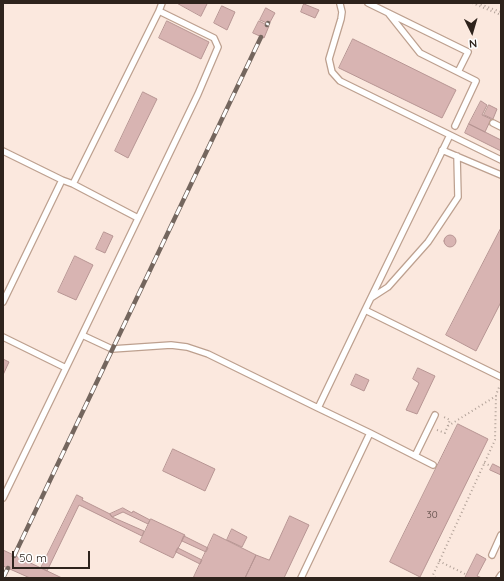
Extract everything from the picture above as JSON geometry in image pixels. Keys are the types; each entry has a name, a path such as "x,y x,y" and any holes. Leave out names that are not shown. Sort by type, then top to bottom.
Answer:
{"lane":[{"path":"73,184 162,3"},
{"path":"368,3 468,52 458,72"},
{"path":"340,4 342,12 341,19 330,60 332,72 340,81 501,160"},
{"path":"3,498 198,94 218,47 214,38 158,11"},
{"path":"389,14 420,53 476,81 455,126"},
{"path":"493,123 501,127"},
{"path":"318,408 450,135"},
{"path":"442,150 501,175"},
{"path":"3,151 73,184 138,218"},
{"path":"370,299 388,288 423,248 458,197 457,156"},
{"path":"3,302 62,180"},
{"path":"365,310 501,377"},
{"path":"82,335 112,349 171,345 187,347 208,354 433,465"},
{"path":"3,337 66,368"},
{"path":"415,456 437,415"},
{"path":"301,578 370,433"},
{"path":"492,555 500,542 501,535"}],"path":[{"path":"472,3 501,14"},
{"path":"478,3 501,14"},
{"path":"434,578 432,577 439,561 496,437 496,396 500,385"},
{"path":"448,426 496,396"},
{"path":"435,432 436,430 445,433 450,420 437,415"},
{"path":"484,463 491,466"},
{"path":"439,561 466,575"}],"building":[{"path":"177,3 206,3 207,4 201,16"},
{"path":"304,4 319,10 315,18 301,12"},
{"path":"222,6 235,12 227,30 214,23"},
{"path":"266,8 275,13 269,24 260,20"},
{"path":"167,21 209,42 201,59 159,38"},
{"path":"259,21 269,26 264,38 253,33"},
{"path":"353,39 456,90 442,118 339,68"},
{"path":"143,92 157,99 128,158 115,151"},
{"path":"481,101 487,105 482,115 491,119 485,132 469,124"},
{"path":"489,105 497,109 493,119 484,115"},
{"path":"469,124 501,140 501,151 465,133"},
{"path":"501,228 501,302 476,351 446,335"},
{"path":"104,232 113,236 105,253 96,249"},
{"path":"452,235 455,236 455,246 448,247 445,246 444,239 445,236"},
{"path":"75,256 93,265 76,300 58,292"},
{"path":"3,359 9,362 3,375"},
{"path":"418,368 435,376 417,414 406,410 419,383 413,379"},
{"path":"356,374 369,380 364,391 351,385"},
{"path":"458,424 488,439 420,577 390,562"},
{"path":"173,449 215,469 205,491 163,471"},
{"path":"493,464 501,468 501,475 490,470"},
{"path":"77,495 83,498 82,500 110,514 112,517 144,531 142,536 79,505 47,571 41,568"},
{"path":"123,508 132,513 133,511 150,520 148,524 123,512 112,517 110,514"},
{"path":"290,516 309,525 284,578 245,578 256,555 269,560"},
{"path":"151,519 185,535 173,558 140,542"},
{"path":"232,529 247,537 242,547 227,540"},
{"path":"214,534 256,555 245,578 194,577"},
{"path":"184,536 208,548 206,552 182,541"},
{"path":"178,548 202,560 200,564 176,552"},
{"path":"3,550 62,578 30,578 3,566"},
{"path":"477,554 486,559 477,576 482,578 465,578"}],"railway":[{"path":"14,556 261,37"},
{"path":"3,578 8,568"}]}
